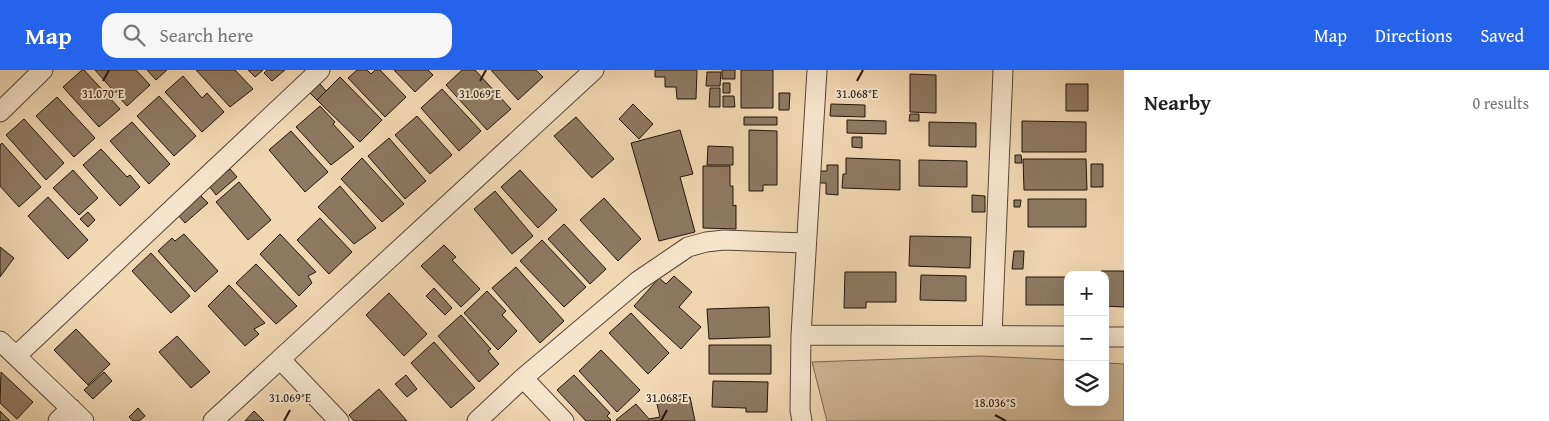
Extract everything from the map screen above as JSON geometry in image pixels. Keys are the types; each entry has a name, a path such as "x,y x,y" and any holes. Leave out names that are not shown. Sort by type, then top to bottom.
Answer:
{"street":[{"path":"0,112 43,70"},
{"path":"16,356 320,70"},
{"path":"213,421 594,70"},
{"path":"802,421 800,410 801,335 817,70"},
{"path":"992,335 1003,70"},
{"path":"477,421 523,378 638,281 688,247 724,240 806,243"},
{"path":"801,335 1064,336"},
{"path":"1109,337 1124,337"},
{"path":"0,341 71,417"},
{"path":"280,359 338,421"},
{"path":"523,378 564,421"}],"shaded area":[{"path":"980,356 1064,360 1064,406 1109,406 1109,363 1124,364 1124,421 827,421 812,362"}],"building":[{"path":"82,70 120,109 99,127 63,87"},
{"path":"95,70 136,70 150,85 127,106"},
{"path":"147,70 167,70 156,80"},
{"path":"196,70 235,70 253,89 230,107"},
{"path":"248,70 263,70 255,77"},
{"path":"267,70 285,70 272,81 264,73"},
{"path":"357,70 367,70 371,74 375,70 380,70 406,97 385,117 348,78"},
{"path":"394,70 428,70 433,75 415,92"},
{"path":"462,70 475,70 511,109 487,130 446,85"},
{"path":"491,70 536,70 543,77 518,100"},
{"path":"655,70 697,70 696,99 677,99 676,87 665,87 665,77 655,77"},
{"path":"722,70 735,70 735,79 722,79"},
{"path":"741,70 773,70 773,108 741,108"},
{"path":"707,72 721,72 720,86 706,86"},
{"path":"910,74 936,75 936,113 910,112"},
{"path":"183,76 202,98 207,93 224,112 202,132 165,92"},
{"path":"340,77 382,120 360,142 317,100"},
{"path":"723,83 730,83 730,93 723,93"},
{"path":"320,84 326,91 317,100 310,93"},
{"path":"1066,84 1088,84 1088,111 1066,111"},
{"path":"710,88 720,88 720,107 709,107"},
{"path":"442,89 481,131 459,151 421,108"},
{"path":"779,93 790,93 789,110 779,110"},
{"path":"159,96 196,136 174,156 137,116"},
{"path":"723,96 734,96 735,107 723,107"},
{"path":"57,97 95,138 74,157 36,116"},
{"path":"633,104 653,124 639,139 619,119"},
{"path":"831,104 865,105 865,117 830,116"},
{"path":"320,106 354,147 331,165 296,127"},
{"path":"910,114 919,114 919,121 909,121"},
{"path":"417,116 452,155 430,174 395,135"},
{"path":"576,117 614,159 592,178 554,136"},
{"path":"744,117 777,117 777,125 744,125"},
{"path":"24,119 64,163 46,180 6,135"},
{"path":"847,120 886,121 886,134 847,133"},
{"path":"1022,121 1086,122 1086,152 1022,152"},
{"path":"132,122 170,164 149,184 110,141"},
{"path":"929,122 976,123 976,147 929,146"},
{"path":"680,130 693,174 680,177 695,232 659,241 631,143"},
{"path":"749,130 777,131 777,185 763,185 763,191 749,191"},
{"path":"291,131 328,172 305,192 269,150"},
{"path":"852,137 862,137 862,148 852,147"},
{"path":"389,138 426,181 405,199 368,156"},
{"path":"2,143 41,187 19,207 0,186 0,145"},
{"path":"708,146 733,147 733,165 707,165"},
{"path":"101,149 127,177 130,175 140,187 120,206 83,165"},
{"path":"1015,155 1021,155 1022,163 1015,163"},
{"path":"362,158 404,204 382,222 341,179"},
{"path":"846,158 900,160 900,190 842,188 843,174 846,174"},
{"path":"1023,159 1086,159 1087,190 1024,190"},
{"path":"919,160 967,161 967,187 919,186"},
{"path":"1091,164 1103,164 1103,187 1091,187"},
{"path":"827,165 838,165 838,195 826,194 826,183 818,183 818,171 827,171"},
{"path":"703,166 730,166 733,206 736,205 736,229 703,228"},
{"path":"230,169 237,177 216,195 209,186"},
{"path":"73,170 98,198 79,215 53,188"},
{"path":"520,170 557,210 538,228 501,187"},
{"path":"239,182 271,220 248,240 216,202"},
{"path":"340,186 376,228 354,244 318,207"},
{"path":"495,191 533,236 512,254 474,209"},
{"path":"200,195 208,203 185,223 178,215"},
{"path":"972,195 985,196 985,212 972,212"},
{"path":"48,197 88,240 68,259 28,216"},
{"path":"604,198 641,239 618,261 580,220"},
{"path":"1028,199 1086,199 1086,227 1028,227"},
{"path":"1014,200 1021,200 1020,207 1014,207"},
{"path":"88,212 95,220 88,227 80,219"},
{"path":"320,218 352,252 329,274 297,240"},
{"path":"564,224 606,269 590,284 548,239"},
{"path":"184,234 218,271 195,292 158,251 172,238 175,241"},
{"path":"280,234 316,272 308,276 312,283 299,296 260,254"},
{"path":"910,236 971,237 970,268 909,266"},
{"path":"542,240 586,287 564,307 520,261"},
{"path":"444,245 456,257 452,260 480,289 461,307 421,266"},
{"path":"0,247 14,258 0,277"},
{"path":"1014,251 1024,251 1023,269 1012,269"},
{"path":"151,253 190,296 171,313 132,271"},
{"path":"256,264 297,306 276,324 236,283"},
{"path":"516,267 564,321 540,343 492,288"},
{"path":"1109,271 1124,271 1124,307 1109,306"},
{"path":"845,272 896,272 896,302 866,302 866,308 844,308"},
{"path":"921,275 966,276 966,301 920,300"},
{"path":"674,276 692,292 679,307 701,327 681,349 634,306 659,278 666,284"},
{"path":"1026,277 1064,277 1064,305 1026,305"},
{"path":"229,285 265,323 254,329 259,334 245,346 208,306"},
{"path":"434,288 452,308 445,315 426,296"},
{"path":"487,291 506,311 502,315 517,331 498,350 464,313"},
{"path":"389,293 427,334 404,356 366,315"},
{"path":"769,307 770,337 709,339 707,309"},
{"path":"631,313 669,353 648,374 609,333"},
{"path":"461,315 491,349 488,351 499,364 479,382 438,336"},
{"path":"76,329 110,364 88,385 54,350"},
{"path":"177,336 210,372 191,388 159,352"},
{"path":"434,342 475,388 451,408 411,363"},
{"path":"709,345 771,345 771,374 709,374"},
{"path":"601,350 640,390 617,412 579,371"},
{"path":"1,372 33,402 17,419 0,403"},
{"path":"104,372 112,381 93,399 84,390"},
{"path":"406,375 417,389 407,397 395,384"},
{"path":"574,375 610,413 607,416 610,421 586,421 557,390"},
{"path":"713,381 768,382 767,412 746,412 746,408 712,407"},
{"path":"379,389 407,421 354,421 349,415"},
{"path":"690,397 695,421 616,420 636,404 649,419 660,417 657,404"},
{"path":"138,408 145,416 139,421 133,421 129,417"},
{"path":"0,411 10,421 0,421"},
{"path":"254,411 264,421 245,421"}]}
